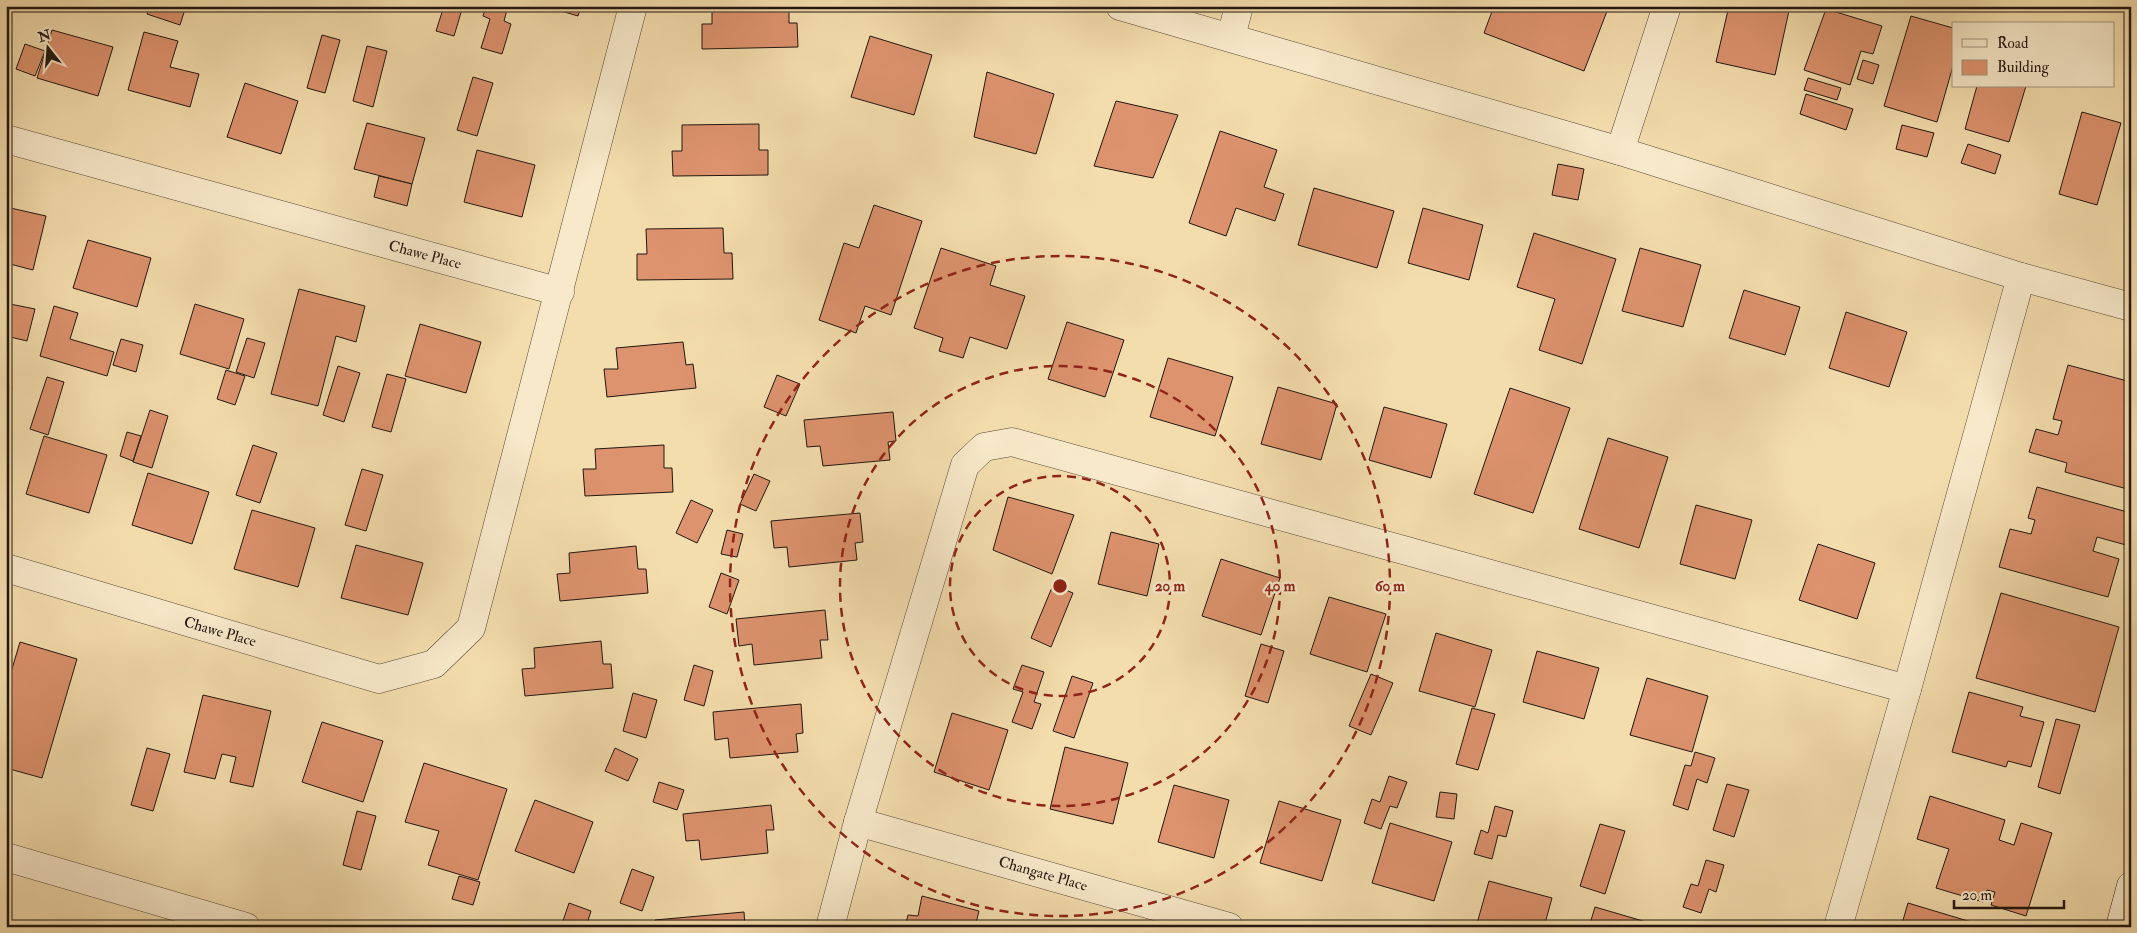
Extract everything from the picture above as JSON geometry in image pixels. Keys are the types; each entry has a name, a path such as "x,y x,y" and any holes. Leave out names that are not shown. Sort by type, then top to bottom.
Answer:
{"street":[{"path":"560,292 633,6"},
{"path":"1120,6 1620,151 2021,277 2131,307"},
{"path":"1231,37 1239,6"},
{"path":"1620,151 1667,6"},
{"name":"Chawe Place","path":"6,139 560,292 471,628 434,664 379,679 6,568"},
{"path":"1838,927 1907,688 2021,277"},
{"path":"830,927 858,822 965,465 984,447 1012,442 1907,688"},
{"name":"Changate Place","path":"858,822 1229,927"},
{"path":"6,857 246,927"},
{"path":"2120,927 2131,886"}],"building":[{"path":"150,6 186,6 180,25 147,14"},
{"path":"444,6 463,6 454,36 436,31"},
{"path":"486,6 508,6 504,21 511,24 502,54 481,48 490,19 483,16"},
{"path":"544,6 581,6 578,16"},
{"path":"712,6 789,6 789,23 797,23 798,47 702,49 702,24 712,24"},
{"path":"1494,6 1609,6 1584,71 1484,33"},
{"path":"1729,6 1790,6 1775,75 1716,62"},
{"path":"1826,9 1882,26 1873,54 1861,51 1850,85 1804,70"},
{"path":"1911,16 1952,28 1952,70 1937,122 1884,106"},
{"path":"52,30 113,47 98,96 37,78"},
{"path":"144,32 178,41 170,67 199,74 190,107 128,90"},
{"path":"322,35 340,40 325,93 307,88"},
{"path":"870,36 932,55 914,115 851,97"},
{"path":"25,44 45,51 35,76 16,69"},
{"path":"367,46 387,51 373,107 353,101"},
{"path":"1863,60 1879,65 1873,84 1857,79"},
{"path":"987,72 1054,94 1036,154 974,137"},
{"path":"473,77 493,83 477,136 457,130"},
{"path":"1808,78 1841,88 1837,100 1804,90"},
{"path":"245,83 298,101 281,154 227,137"},
{"path":"1976,88 2025,88 2009,142 1965,129"},
{"path":"1806,94 1853,109 1846,130 1800,114"},
{"path":"1116,101 1178,115 1153,178 1094,166"},
{"path":"2082,112 2121,123 2097,205 2059,194"},
{"path":"367,123 425,138 412,184 354,169"},
{"path":"759,124 759,150 768,150 768,175 673,176 672,151 682,151 682,125"},
{"path":"1902,125 1934,133 1927,157 1896,149"},
{"path":"1220,131 1277,150 1264,187 1284,194 1275,221 1236,208 1226,236 1189,223"},
{"path":"1968,144 2001,155 1995,174 1961,163"},
{"path":"477,150 535,165 522,217 464,202"},
{"path":"1558,164 1584,169 1578,200 1552,195"},
{"path":"379,176 412,184 407,206 374,197"},
{"path":"1314,188 1394,211 1377,268 1298,245"},
{"path":"874,205 922,221 891,315 865,306 856,333 819,320 844,243 859,248"},
{"path":"6,207 46,216 33,270 6,263"},
{"path":"1423,208 1483,225 1469,280 1408,263"},
{"path":"723,228 724,253 732,253 733,279 637,280 637,254 647,254 646,229"},
{"path":"1534,233 1616,259 1582,364 1539,350 1555,299 1517,287"},
{"path":"88,240 151,258 137,307 73,288"},
{"path":"941,248 996,266 990,285 1025,296 1007,349 970,337 963,358 939,351 943,338 914,328"},
{"path":"1640,248 1701,265 1683,327 1622,311"},
{"path":"299,289 365,306 356,342 336,336 318,406 271,394"},
{"path":"1744,290 1800,307 1785,355 1729,338"},
{"path":"10,304 35,309 27,341 6,336 6,322"},
{"path":"195,304 244,319 229,369 180,354"},
{"path":"54,306 78,313 70,339 114,352 107,376 40,356"},
{"path":"1846,312 1907,332 1889,387 1829,368"},
{"path":"1067,322 1124,340 1105,397 1048,379"},
{"path":"420,324 481,342 466,393 405,376"},
{"path":"247,338 265,343 254,378 236,372"},
{"path":"121,339 143,345 136,372 113,365"},
{"path":"683,342 686,365 693,364 696,388 607,397 604,369 618,369 616,348"},
{"path":"1168,358 1233,377 1215,436 1150,417"},
{"path":"2068,365 2131,382 2131,490 2065,472 2067,463 2029,452 2036,429 2058,435 2062,421 2053,419"},
{"path":"338,366 360,373 344,422 323,415"},
{"path":"226,370 245,376 235,405 217,399"},
{"path":"387,374 406,379 391,432 372,427"},
{"path":"777,375 800,384 786,416 764,407"},
{"path":"47,377 64,382 48,435 30,429"},
{"path":"6,387 12,388 6,411"},
{"path":"1278,387 1337,404 1321,460 1261,444"},
{"path":"1510,388 1570,408 1533,513 1474,494"},
{"path":"1384,407 1447,424 1431,478 1369,460"},
{"path":"150,410 168,416 152,468 133,462"},
{"path":"893,412 896,441 888,442 890,460 823,466 820,446 807,447 804,420"},
{"path":"127,432 141,436 133,461 120,456"},
{"path":"44,436 107,455 89,513 26,494"},
{"path":"1608,438 1668,457 1639,548 1579,529"},
{"path":"253,445 277,453 260,503 236,495"},
{"path":"664,445 664,468 672,468 673,492 585,496 583,469 596,469 595,449"},
{"path":"362,469 383,475 366,531 345,525"},
{"path":"148,473 209,492 192,544 132,525"},
{"path":"754,474 770,481 756,511 740,504"},
{"path":"2037,487 2131,513 2131,527 2126,545 2097,537 2093,551 2119,559 2108,597 1999,567 2010,529 2031,534 2035,520 2028,518"},
{"path":"1008,497 1074,515 1052,574 993,550"},
{"path":"691,500 713,510 697,543 676,533"},
{"path":"1696,505 1752,520 1735,579 1680,564"},
{"path":"252,510 315,528 298,587 234,569"},
{"path":"860,513 863,542 855,543 857,560 789,567 787,547 774,548 771,521"},
{"path":"727,530 743,534 737,557 721,554"},
{"path":"1111,532 1159,544 1147,596 1098,584"},
{"path":"1818,544 1875,563 1857,619 1799,600"},
{"path":"356,545 423,563 408,615 341,598"},
{"path":"636,546 638,569 646,569 648,593 560,601 557,574 570,573 569,553"},
{"path":"1221,559 1280,578 1261,635 1202,616"},
{"path":"721,573 739,580 727,614 709,607"},
{"path":"1053,585 1073,593 1051,647 1031,638"},
{"path":"2001,593 2119,627 2095,712 1976,678"},
{"path":"1329,597 1386,614 1367,672 1310,654"},
{"path":"825,610 828,640 820,640 822,658 754,665 752,644 739,646 736,619"},
{"path":"1436,633 1492,650 1475,707 1419,691"},
{"path":"601,641 603,664 611,664 613,688 525,696 522,669 535,668 534,648"},
{"path":"20,642 77,659 42,778 6,768 6,689"},
{"path":"1261,644 1284,651 1268,703 1245,696"},
{"path":"1537,651 1599,668 1584,719 1523,702"},
{"path":"694,665 713,671 704,706 684,700"},
{"path":"1022,665 1044,672 1034,702 1041,704 1032,729 1012,722 1023,692 1013,689"},
{"path":"1371,674 1393,683 1371,735 1349,726"},
{"path":"1072,676 1093,683 1074,738 1053,731"},
{"path":"1647,678 1708,696 1692,752 1630,735"},
{"path":"1969,692 2023,707 2020,716 2044,722 2031,767 2008,761 2006,767 1952,752"},
{"path":"633,693 657,700 646,738 623,731"},
{"path":"203,695 271,711 253,787 230,782 236,757 222,754 215,779 184,772"},
{"path":"801,704 803,733 796,734 798,752 730,758 728,738 715,740 713,712"},
{"path":"1472,708 1495,714 1478,770 1456,764"},
{"path":"952,713 1008,730 989,790 934,772"},
{"path":"2056,719 2080,725 2060,794 2038,787"},
{"path":"322,722 383,741 363,802 302,782"},
{"path":"1065,747 1128,763 1113,824 1050,809"},
{"path":"147,748 170,754 153,811 131,805"},
{"path":"615,748 638,759 628,781 605,771"},
{"path":"1695,752 1715,758 1707,783 1697,779 1688,810 1673,805 1685,765 1691,766"},
{"path":"424,763 507,789 478,880 428,865 439,831 405,822"},
{"path":"1389,776 1407,782 1397,808 1390,806 1381,829 1364,823 1372,799 1380,802"},
{"path":"659,782 684,790 677,810 653,802"},
{"path":"1727,784 1749,790 1734,837 1713,830"},
{"path":"1174,785 1229,800 1214,858 1158,842"},
{"path":"1440,792 1457,794 1454,819 1436,817"},
{"path":"1930,796 2005,820 1999,840 2014,845 2021,823 2052,833 2026,916 1991,905 1995,892 1987,890 1983,902 1936,888 1949,849 1917,839"},
{"path":"535,800 593,822 574,873 515,851"},
{"path":"1279,801 1341,820 1322,881 1260,863"},
{"path":"771,805 774,830 766,830 768,853 701,860 699,840 686,841 683,814"},
{"path":"1495,806 1513,811 1506,837 1498,835 1492,859 1474,854 1481,830 1488,833"},
{"path":"357,811 376,816 361,870 343,865"},
{"path":"1390,823 1452,842 1434,901 1372,883"},
{"path":"1600,824 1625,831 1605,894 1580,886"},
{"path":"1706,860 1724,865 1716,892 1709,889 1701,913 1683,907 1691,884 1698,886"},
{"path":"632,869 654,877 642,911 620,903"},
{"path":"459,876 480,882 473,905 452,899"},
{"path":"1489,881 1552,898 1544,927 1476,927"},
{"path":"922,896 979,911 975,927 905,927 908,915 918,916"},
{"path":"569,903 591,911 586,927 561,927"},
{"path":"1908,903 1988,927 1901,927"},
{"path":"1595,907 1660,926 1660,927 1589,927"},
{"path":"744,912 745,927 656,927 655,920"}]}
